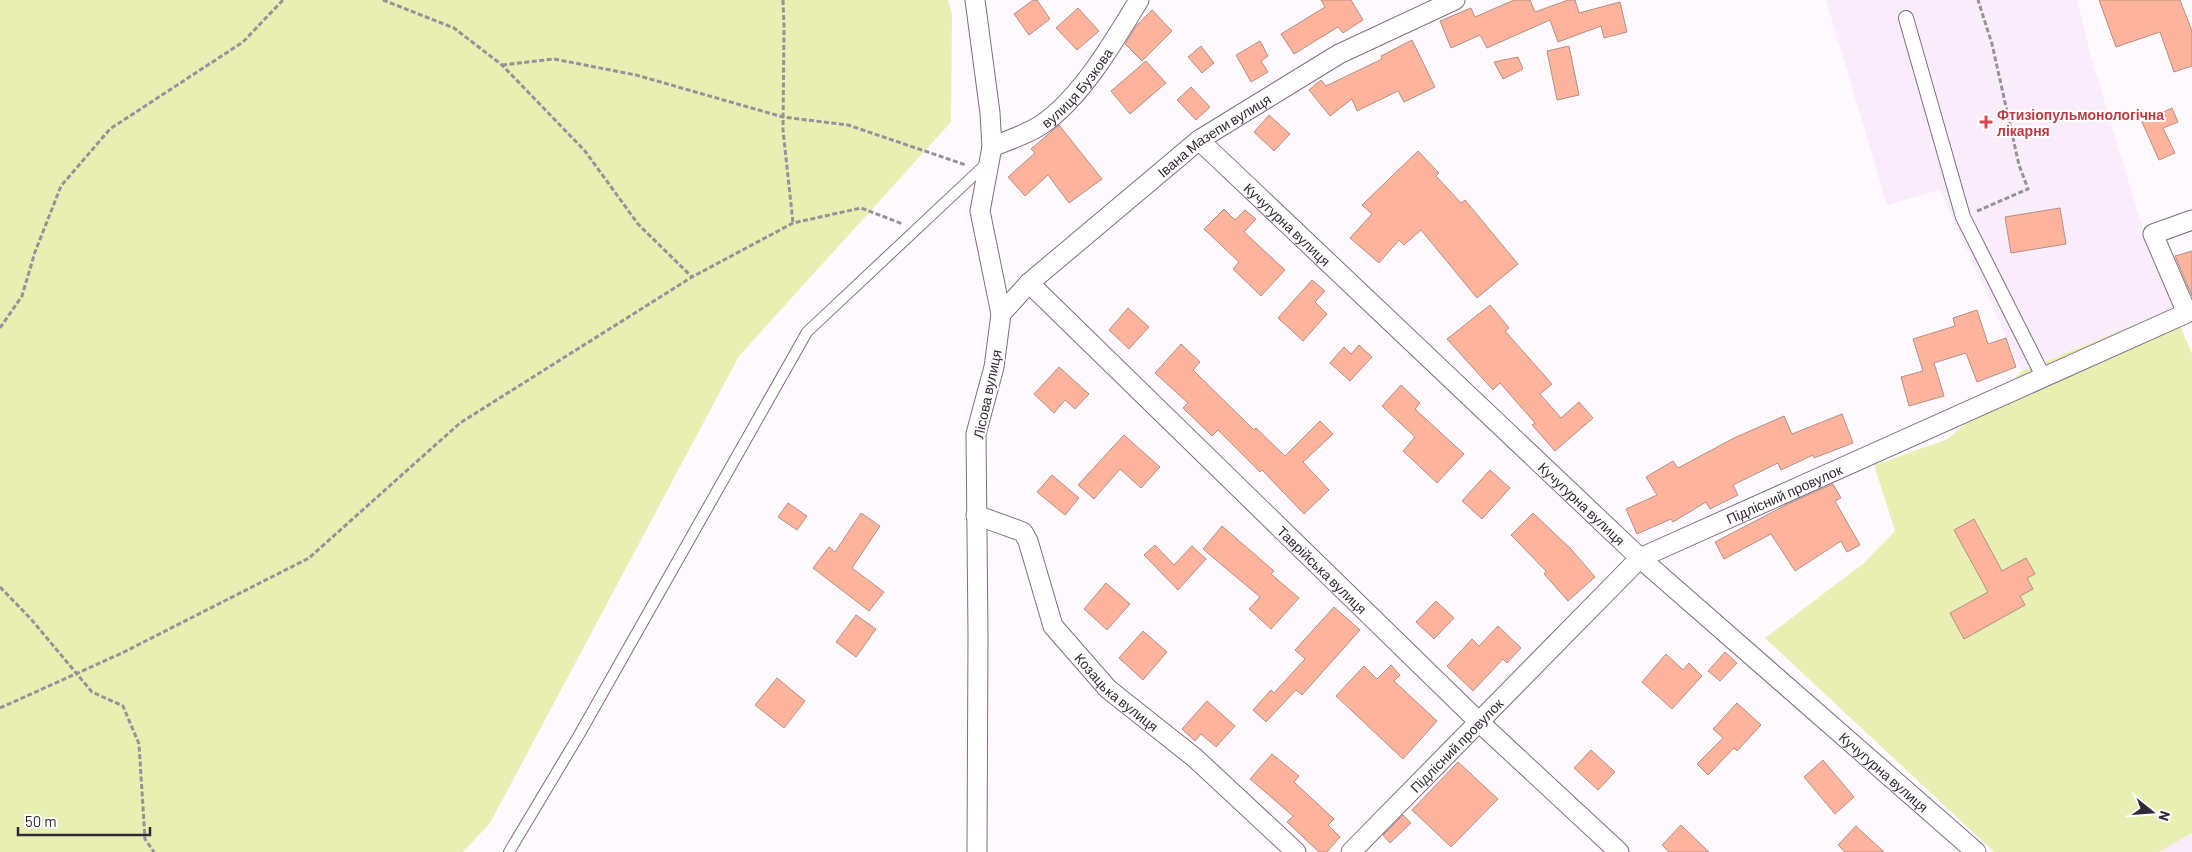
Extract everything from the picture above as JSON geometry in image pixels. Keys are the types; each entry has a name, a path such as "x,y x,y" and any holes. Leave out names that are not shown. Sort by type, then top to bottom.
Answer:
{"street":[{"name":"Лісова вулиця","path":"975,0 990,113 987,159 980,211 1001,314 994,367 976,434 978,635 977,852"},
{"name":"вулиця Бузкова","path":"987,159 1043,124 1061,108 1078,90 1139,0"},
{"name":"Івана Мазепи вулиця","path":"1001,314 1029,283 1199,140 1339,54 1454,0"},
{"path":"1906,18 1963,217 2043,376"},
{"name":"Кучугурна вулиця","path":"1199,140 1640,558 1976,852"},
{"name":"Підлісний провулок","path":"1351,852 1640,558 2043,376 2190,319 2153,234 2192,220"},
{"name":"Таврійська вулиця","path":"1029,283 1479,722 1619,852"},
{"name":"Козацька вулиця","path":"976,515 1023,532 1028,541 1053,626 1108,689 1195,758 1296,852"}],"lane":[{"path":"509,852 579,735 807,332 916,230 987,159"}],"path":[{"path":"0,328 22,296 35,252 61,186 110,129 243,42 283,0"},
{"path":"383,0 454,28 502,65 585,151 638,224 692,277"},
{"path":"782,0 784,27 783,118 793,224"},
{"path":"1963,217 2028,189 2019,166 1992,44 1978,0"},
{"path":"502,65 554,59 636,75 783,118 848,125 987,159"},
{"path":"0,708 122,653 309,558 460,423 692,277 793,224 861,208 916,230"},
{"path":"0,587 31,620 92,692 122,706 139,744 145,839 154,852"}],"shaded area":[{"name":"Фтизіопульмонологічна лікарня","path":"1826,0 2077,0 2090,53 2142,226 2173,309 2022,371 1940,190 1887,205"},
{"path":"2192,833 2192,852 2159,852"}],"green space":[{"path":"0,0 948,0 952,14 951,122 739,356 490,823 463,852 0,852"},
{"path":"2173,309 2192,354 2192,833 2159,852 1994,852 1765,638 1864,563 1895,531 1874,465 1948,439 2022,371"}],"building":[{"path":"1033,0 1037,0 1050,19 1029,35 1014,14"},
{"path":"1321,0 1351,0 1363,20 1343,33 1338,27 1294,54 1281,34 1325,7"},
{"path":"1514,0 1530,0 1535,12 1568,0 1575,0 1579,13 1620,2 1627,32 1604,38 1601,26 1558,42 1550,20 1487,48 1480,35 1451,48 1440,21 1471,8 1475,17"},
{"path":"2099,0 2180,0 2192,31 2192,66 2174,72 2160,32 2116,47"},
{"path":"1078,8 1099,31 1077,50 1056,28"},
{"path":"1152,10 1172,31 1142,61 1125,44 1137,25"},
{"path":"1412,40 1435,87 1404,102 1398,91 1357,111 1352,99 1330,116 1309,90 1321,80 1326,86 1382,59 1381,56"},
{"path":"1260,41 1268,56 1261,61 1268,72 1251,82 1236,55"},
{"path":"1201,46 1214,63 1202,73 1188,57"},
{"path":"1569,46 1579,95 1557,100 1547,51"},
{"path":"1518,57 1523,69 1503,79 1494,62"},
{"path":"1146,61 1166,83 1130,114 1111,91"},
{"path":"1191,87 1210,107 1196,120 1177,100"},
{"path":"2172,108 2178,122 2163,128 2175,153 2159,160 2142,122"},
{"path":"1269,115 1290,134 1274,151 1254,132"},
{"path":"1059,125 1102,179 1069,203 1048,175 1025,196 1008,177 1035,153 1031,149"},
{"path":"1418,151 1439,173 1436,176 1461,203 1465,200 1518,264 1477,298 1421,230 1404,245 1399,240 1379,263 1350,238 1372,214 1362,205"},
{"path":"2060,208 2066,244 2011,253 2005,217"},
{"path":"1224,209 1235,220 1245,210 1256,219 1244,232 1285,270 1261,296 1233,269 1239,262 1204,229"},
{"path":"2192,251 2192,296 2175,256"},
{"path":"1312,280 1325,291 1315,302 1327,314 1303,341 1278,318"},
{"path":"1490,305 1509,328 1505,331 1552,384 1540,394 1561,418 1579,402 1593,418 1555,451 1532,425 1535,423 1500,383 1493,390 1447,339"},
{"path":"1128,308 1149,327 1129,349 1109,330"},
{"path":"1977,310 1988,344 2006,338 2016,367 1977,382 1966,353 1934,363 1944,396 1909,406 1901,377 1923,371 1913,339 1955,326 1953,318"},
{"path":"1181,344 1200,362 1193,370 1254,430 1256,428 1285,456 1320,421 1333,434 1303,462 1329,490 1304,514 1262,470 1260,472 1218,430 1212,436 1183,408 1188,403 1155,373"},
{"path":"1359,345 1372,357 1350,381 1330,363 1344,347 1351,354"},
{"path":"1059,367 1089,394 1075,409 1065,400 1054,413 1034,394"},
{"path":"1401,385 1420,403 1415,409 1464,454 1437,483 1403,451 1415,437 1382,406"},
{"path":"1842,414 1853,443 1814,458 1813,455 1781,470 1778,463 1733,485 1738,495 1710,509 1706,502 1673,522 1671,519 1637,534 1626,509 1657,495 1646,477 1673,461 1678,468 1734,438 1784,416 1792,434"},
{"path":"1124,435 1160,467 1141,488 1120,469 1094,499 1078,485"},
{"path":"1490,470 1510,488 1482,519 1462,501"},
{"path":"1052,475 1079,498 1065,515 1037,492"},
{"path":"1833,484 1841,498 1835,501 1860,545 1847,552 1841,541 1795,571 1771,534 1724,559 1715,542 1788,504"},
{"path":"788,503 807,516 797,530 778,517"},
{"path":"861,513 880,526 852,568 884,592 869,611 813,568 829,547 835,552"},
{"path":"1533,513 1571,549 1595,577 1568,601 1544,574 1546,571 1511,535"},
{"path":"1974,519 2002,571 2026,558 2035,574 2027,578 2033,589 2020,596 2025,605 1964,639 1950,613 1988,592 1954,530"},
{"path":"1222,526 1274,571 1271,574 1299,598 1271,629 1249,609 1260,597 1203,549"},
{"path":"1155,545 1174,565 1192,546 1206,559 1178,590 1144,555"},
{"path":"1106,583 1130,604 1107,630 1084,609"},
{"path":"1436,601 1454,618 1434,639 1416,622"},
{"path":"1334,607 1360,630 1302,695 1296,690 1266,722 1253,710 1271,690 1274,693 1305,659 1295,650"},
{"path":"856,615 876,629 856,657 836,642"},
{"path":"1498,626 1521,648 1507,663 1503,659 1473,691 1447,666 1472,639 1479,646"},
{"path":"1143,631 1167,652 1143,680 1119,658"},
{"path":"1725,652 1737,663 1720,681 1708,671"},
{"path":"1666,654 1683,670 1689,663 1702,676 1672,709 1642,682"},
{"path":"1391,665 1400,675 1394,681 1437,721 1403,759 1336,696 1364,666 1377,679"},
{"path":"777,678 805,701 784,728 755,705"},
{"path":"1207,701 1235,726 1216,747 1201,734 1195,741 1182,729"},
{"path":"1737,703 1761,725 1737,751 1734,748 1708,775 1697,764 1723,738 1713,729"},
{"path":"1591,750 1615,772 1598,790 1574,768"},
{"path":"1272,754 1299,776 1294,782 1334,819 1328,825 1340,837 1327,852 1319,852 1287,822 1293,816 1250,779"},
{"path":"1823,760 1854,797 1835,814 1804,777"},
{"path":"1458,762 1498,799 1451,847 1412,810"},
{"path":"1403,815 1411,823 1390,843 1383,835"},
{"path":"1681,825 1709,852 1669,852 1662,845"},
{"path":"1856,826 1884,852 1845,852 1838,845"}],"place":[{"name":"Фтизіопульмонологічна лікарня","path":"1986,122"}]}
